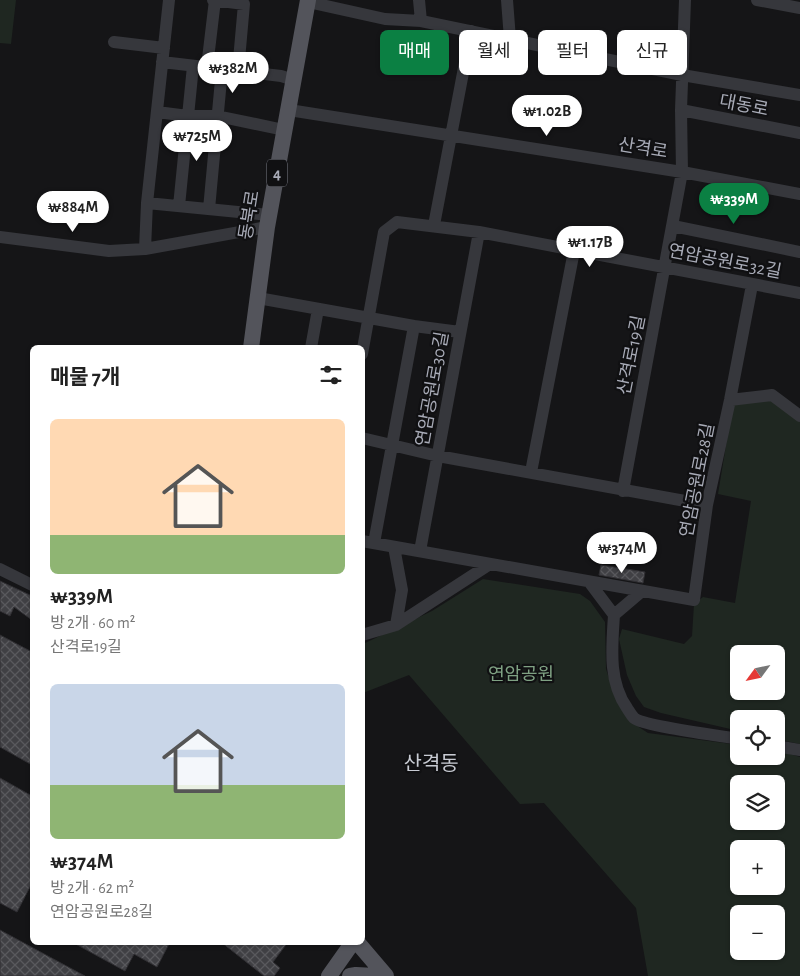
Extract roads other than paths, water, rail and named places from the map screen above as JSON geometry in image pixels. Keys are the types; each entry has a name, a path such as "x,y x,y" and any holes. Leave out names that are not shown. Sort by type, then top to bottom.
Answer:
{"main road":[{"name":"동북로","path":"251,345 268,221 308,1"},
{"path":"329,976 351,945"},
{"path":"360,945 386,976"},
{"path":"350,976 375,976"}],"street":[{"path":"146,249 147,203 169,0"},
{"path":"207,68 214,0 244,4 238,71"},
{"path":"419,0 421,21"},
{"path":"507,0 509,30"},
{"path":"684,30 685,0"},
{"path":"757,0 771,1 800,8"},
{"name":"동북로","path":"308,1 386,18 421,21 466,30"},
{"path":"114,42 164,48"},
{"name":"동북로","path":"528,43 617,61"},
{"path":"162,62 281,76 294,80"},
{"path":"179,206 194,66"},
{"path":"209,209 222,69"},
{"path":"434,225 462,75"},
{"path":"682,75 682,172"},
{"name":"동북로","path":"682,75 800,95"},
{"name":"산격로","path":"289,110 682,172 800,194"},
{"name":"대동로","path":"681,110 800,133"},
{"path":"157,112 188,116 217,116 284,130"},
{"name":"산격로19길","path":"623,491 666,268 682,172"},
{"path":"147,203 209,209 268,221"},
{"path":"0,238 108,252 146,249 268,221"},
{"name":"연암공원로32길","path":"364,345 384,232 397,222 434,225 479,232 800,293"},
{"path":"673,226 794,251"},
{"name":"연암공원로30길","path":"420,551 479,232"},
{"path":"532,472 574,251"},
{"name":"연암공원로28길","path":"368,542 694,600 707,506 752,285"},
{"path":"258,298 318,310 460,332"},
{"path":"312,345 318,310"},
{"path":"368,542 382,493 402,398 414,326"},
{"path":"730,400 772,395 800,416"},
{"path":"365,439 438,456 707,506"},
{"path":"394,547 402,590 396,625"},
{"path":"365,634 396,625 490,564"},
{"path":"0,569 30,585"},
{"path":"590,582 614,615 612,648 614,682 621,700 634,718 650,724 730,737"},
{"path":"614,615 641,592"},
{"path":"785,748 800,750"}],"district":[{"name":"산격동","path":"431,763"}],"park label":[{"name":"연암공원","path":"521,674"}]}
